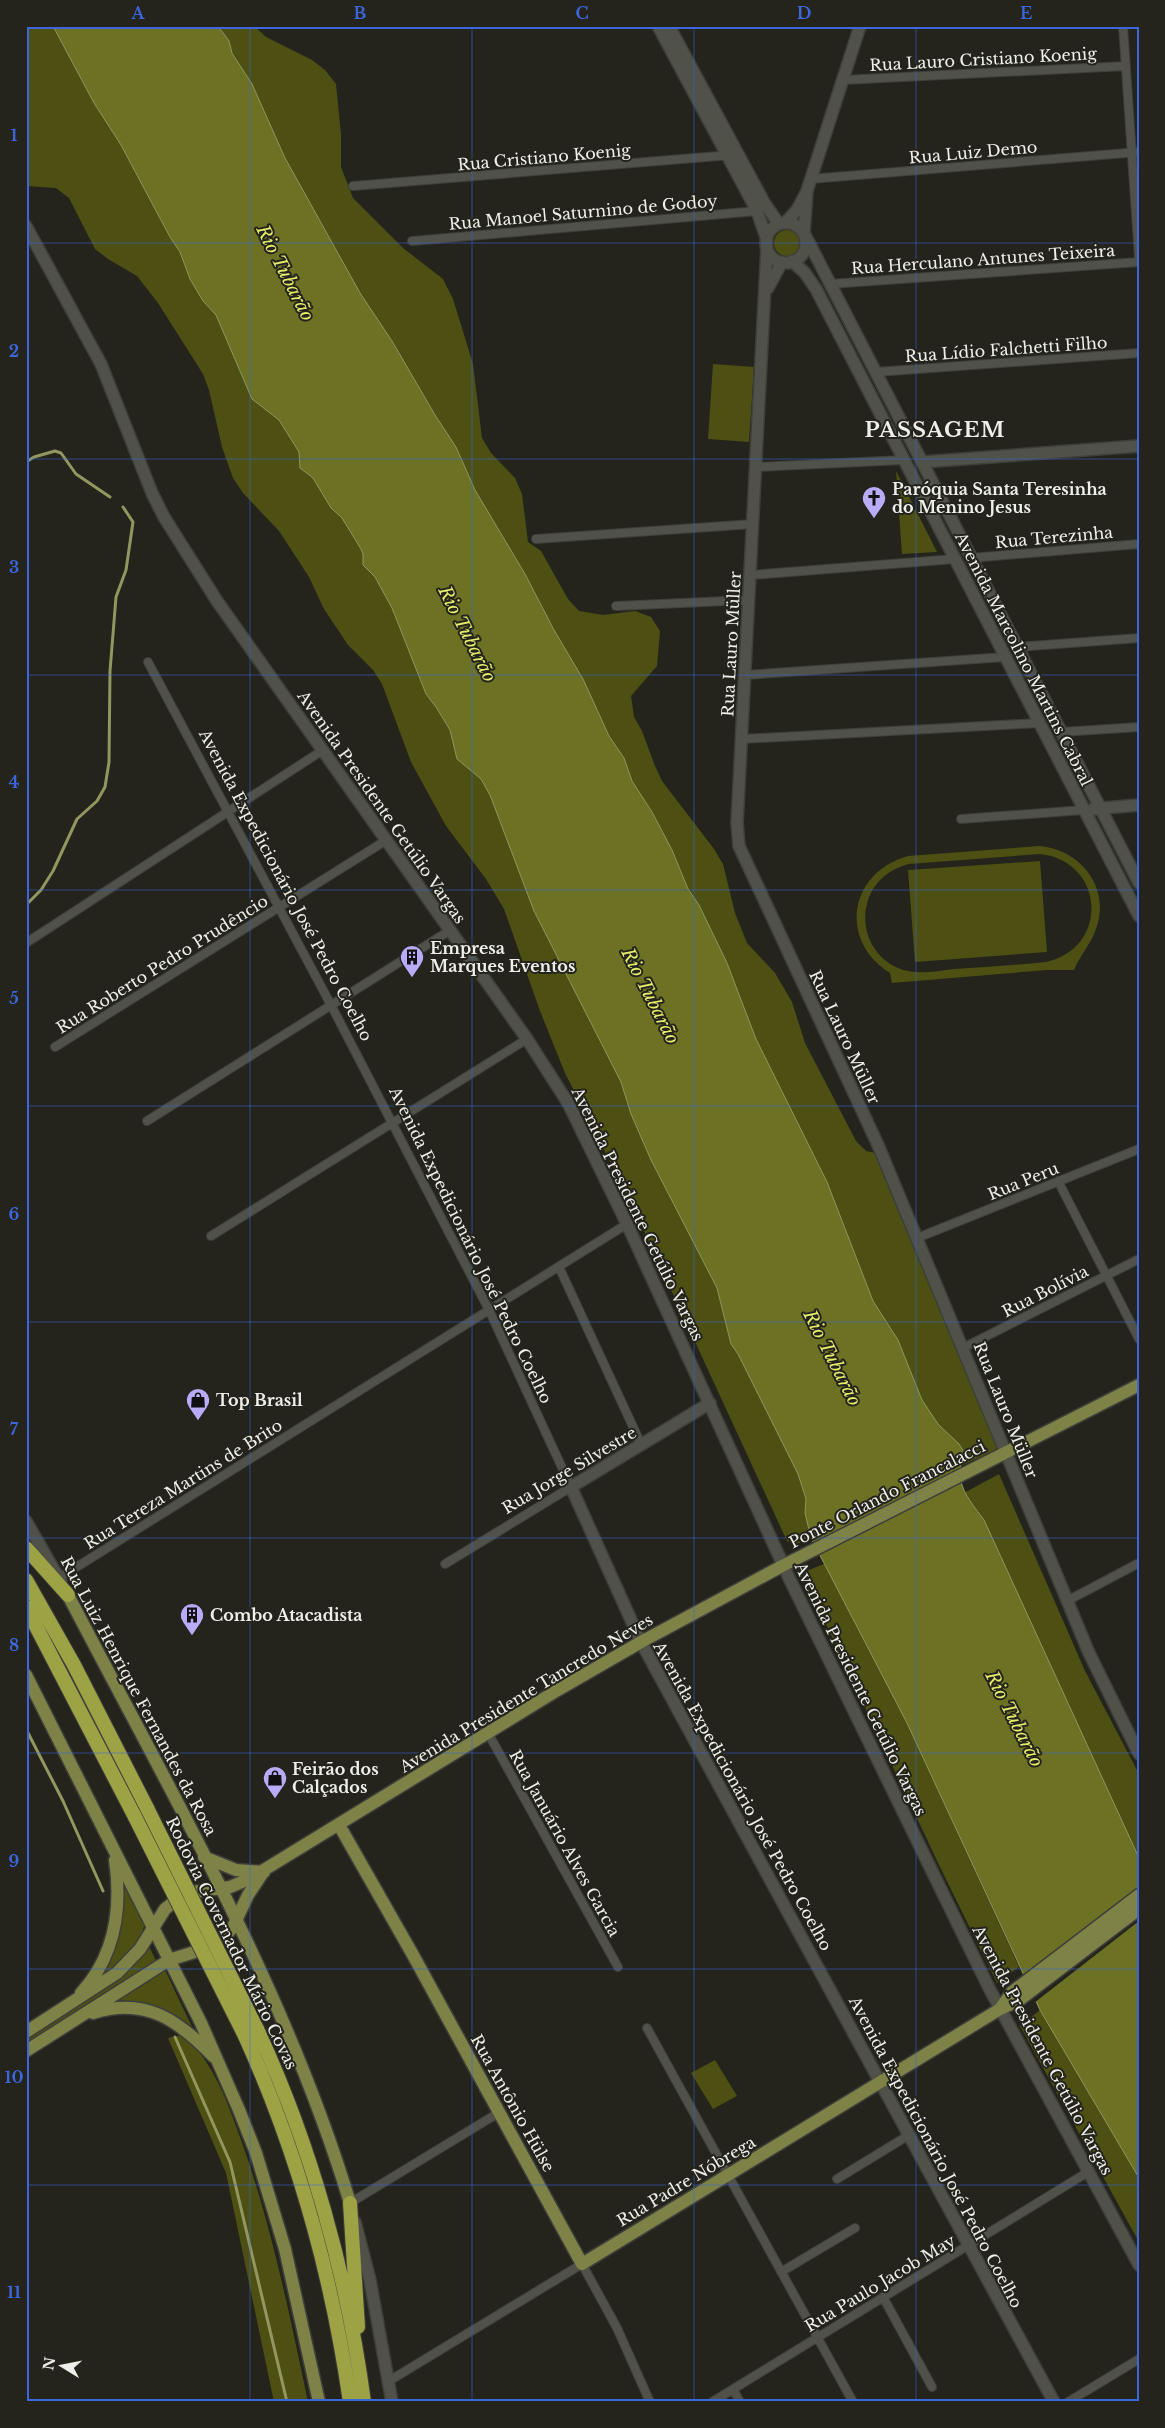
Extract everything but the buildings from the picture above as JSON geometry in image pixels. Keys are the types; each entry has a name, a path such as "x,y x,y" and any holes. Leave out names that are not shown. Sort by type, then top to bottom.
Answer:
{"highway":[{"path":"26,1548 68,1595"},
{"name":"Rodovia Governador Mário Covas","path":"26,1580 74,1665 245,2036 285,2136 315,2234 338,2330 350,2402"},
{"name":"Rodovia Governador Mário Covas","path":"26,1607 142,1813 257,2029 290,2110 324,2216 352,2332 363,2397"},
{"path":"350,2203 363,2397"}],"main road":[{"path":"658,26 732,154 765,204 782,224 796,225 804,233"},
{"path":"669,26 732,154 757,211 772,256 787,262 803,253 806,240 804,233 807,190 860,26"},
{"path":"767,243 771,231 797,210 807,190"},
{"name":"Avenida Presidente Getúlio Vargas","path":"26,226 101,364 152,493 196,571 385,841 527,1039 568,1104 627,1224 784,1566 1000,2009 1139,2265"},
{"name":"Avenida Marcolino Martins Cabral","path":"804,233 1139,883"},
{"name":"Rua Lauro Müller","path":"767,243 766,292 737,823 739,846 874,1137 963,1348 1066,1601 1098,1673 1136,1742 1139,1754"},
{"name":"Avenida Marcolino Martins Cabral","path":"787,262 804,273 816,289 1139,916"},
{"name":"Rua Lauro Müller","path":"766,292 787,262"},
{"path":"922,462 1139,446"},
{"path":"955,559 971,558"},
{"path":"1084,810 1139,805"},
{"name":"Ponte Orlando Francalacci","path":"784,1566 1139,1385"},
{"name":"Rua Jorge Silvestre","path":"571,1487 710,1403"},
{"name":"Avenida Expedicionário José Pedro Coelho","path":"571,1487 641,1642 1054,2402"},
{"name":"Rua Luiz Henrique Fernandes da Rosa","path":"26,1521 68,1595 220,1888"},
{"name":"Avenida Presidente Tancredo Neves","path":"220,1888 238,1884 264,1872 488,1733 641,1642 784,1566"},
{"path":"26,1675 170,1960 219,2063 249,2136 273,2205 295,2286 319,2402"},
{"name":"Rua Antônio Hülse","path":"339,1825 500,2112 582,2264"},
{"path":"66,2007 83,1992 93,1979 109,1948 115,1928 119,1896 114,1848"},
{"path":"204,1857 236,1870 264,1872"},
{"name":"Avenida Presidente Tancredo Neves","path":"237,1921 248,1895 264,1872"},
{"path":"26,2032 117,1973 140,1949 152,1926 165,1909 180,1897 193,1892 220,1888 307,2075 350,2203 370,2280 392,2402"},
{"path":"1015,1996 1139,1895"},
{"path":"1015,1996 1139,1909"},
{"path":"26,2051 170,1960 211,1946 226,1935 237,1921"},
{"name":"Rua Padre Nóbrega","path":"582,2264 1000,2009 1015,1996"},
{"path":"62,2029 103,2010 122,2008 151,2011 166,2016 181,2026 219,2063"}],"street":[{"path":"1123,26 1135,152 1139,257"},
{"name":"Rua Lauro Cristiano Koenig","path":"842,80 1126,66"},
{"name":"Rua Luiz Demo","path":"810,179 1135,152"},
{"name":"Rua Cristiano Koenig","path":"353,186 732,154"},
{"name":"Rua Manoel Saturnino de Godoy","path":"412,241 757,211"},
{"name":"Rua Herculano Antunes Teixeira","path":"830,284 1139,262"},
{"name":"Rua Lídio Falchetti Filho","path":"876,372 1139,353"},
{"path":"756,468 903,460"},
{"path":"536,539 753,524"},
{"name":"Rua Terezinha","path":"971,558 1139,544"},
{"path":"750,575 955,559"},
{"path":"616,606 749,600"},
{"path":"1017,648 1139,638"},
{"path":"745,675 1005,657"},
{"name":"Avenida Expedicionário José Pedro Coelho","path":"148,662 332,1005 490,1310 571,1487"},
{"path":"742,739 1039,723"},
{"path":"1061,732 1139,727"},
{"path":"26,943 323,750"},
{"path":"961,819 1084,810"},
{"name":"Rua Roberto Pedro Prudêncio","path":"55,1047 385,841"},
{"path":"147,1121 449,931"},
{"path":"211,1236 527,1039"},
{"name":"Rua Peru","path":"917,1238 1139,1149"},
{"path":"1058,1182 1139,1339"},
{"name":"Rua Tereza Martins de Brito","path":"59,1578 627,1224"},
{"name":"Rua Bolívia","path":"963,1348 1139,1259"},
{"path":"559,1267 642,1444"},
{"name":"Rua Jorge Silvestre","path":"445,1564 571,1487"},
{"path":"1066,1601 1138,1563"},
{"name":"Rua Januário Alves Garcia","path":"488,1733 618,1967"},
{"path":"647,2028 853,2402"},
{"path":"350,2203 500,2112"},
{"path":"837,2178 909,2134"},
{"name":"Rua Paulo Jacob May","path":"712,2402 1088,2172"},
{"path":"781,2272 855,2228"},
{"name":"Rua Padre Nóbrega","path":"389,2381 582,2264"},
{"name":"Rua Antônio Hülse","path":"582,2264 618,2328 650,2402"},
{"path":"883,2297 932,2387"},
{"path":"1068,2402 1139,2359"},
{"path":"733,2389 740,2402"}],"shaded area":[{"path":"26,26 53,26 94,103 121,145 170,237 180,252 190,279 203,301 216,315 252,399 279,420 299,452 300,468 313,478 331,508 342,518 361,549 363,565 375,577 392,608 426,694 450,730 457,759 481,779 490,795 534,911 621,1082 631,1114 651,1160 717,1288 731,1344 738,1354 798,1474 806,1499 805,1513 811,1538 797,1544 787,1541 632,1205 565,1073 540,1011 504,909 486,879 446,826 411,762 382,684 373,670 348,645 324,609 309,577 279,531 243,493 233,478 222,447 209,390 203,374 158,303 137,276 95,249 69,198 56,188 26,186"},
{"path":"218,26 254,26 266,37 312,60 325,70 336,84 341,135 341,167 353,198 403,248 443,279 453,299 473,364 482,438 491,453 515,478 522,494 528,542 541,551 568,599 579,611 603,615 635,611 651,617 660,631 657,666 631,696 634,717 642,731 662,781 714,849 723,864 735,913 747,943 775,973 792,1002 805,1043 856,1141 866,1151 875,1153 913,1239 997,1446 996,1450 958,1467 964,1452 959,1444 938,1424 922,1400 898,1340 873,1301 827,1182 756,1039 727,963 699,905 688,889 672,850 652,812 632,781 624,758 609,736 583,679 554,630 525,574 475,490 456,447 392,341 360,293 285,158 252,84 232,52 229,41"},
{"path":"787,230 796,234 800,243 796,252 787,256 778,252 774,243 778,234"},
{"path":"713,364 754,367 749,442 708,439"},
{"path":"896,471 937,552 902,554"},
{"path":"1040,846 1055,849 1080,863 1096,886 1100,914 1094,934 1074,970 1047,970 892,983 890,973 873,959 863,943 857,926 857,909 863,892 873,877 888,864 908,856","holes":["1040,854 1062,860 1077,872 1087,888 1091,905 1089,924 1081,940 1067,954 1046,962 913,972 897,968 888,962 873,946 869,937 865,915 869,896 882,878 902,866"]},
{"path":"1040,861 1047,952 915,962 908,870"},
{"path":"999,1474 1085,1671 1139,1774 1139,1858 984,1521 964,1493"},
{"path":"826,1563 907,1723 1019,1967 997,1983 939,1865 802,1573"},
{"path":"123,1878 145,1924 129,1954 101,1975"},
{"path":"148,1944 157,1963 26,2045 26,2039 108,1987 130,1967"},
{"path":"164,1968 192,2027 173,2014 155,2006 112,2000"},
{"path":"1040,2010 1139,2178 1139,2242 1020,2026"},
{"path":"183,2035 203,2057 218,2082 251,2169 270,2235 308,2402 274,2402 226,2173 168,2038"},
{"path":"715,2060 737,2096 713,2109 691,2073"}],"water":[{"name":"Rio Tubarão","path":"53,26 218,26 229,41 232,53 252,84 285,158 360,293 392,341 456,447 475,490 525,574 554,630 583,679 609,736 624,758 632,781 652,812 672,850 688,889 699,905 727,963 756,1039 827,1182 873,1301 898,1340 922,1400 938,1424 959,1444 964,1452 960,1472 967,1497 984,1520 1139,1858 1139,2178 1040,2010 907,1723 811,1538 805,1513 806,1499 798,1474 738,1354 731,1344 717,1288 651,1160 631,1114 621,1082 534,911 490,795 481,779 457,759 450,730 426,694 392,608 375,577 363,565 361,549 342,518 331,508 313,478 300,468 299,452 279,420 252,399 216,315 203,301 190,279 180,252 170,237 121,145 94,103"}],"pier":[{"path":"1139,1891 1139,1921 1034,2003 1023,1980"}],"waterway":[{"path":"26,462 34,457 55,451 61,453 76,474 110,497"},
{"path":"26,905 41,890 53,871 77,819 97,801 105,787 109,762 110,671 116,597 126,570 133,522 123,507"},
{"path":"26,1729 63,1801 103,1891"},
{"path":"175,2037 230,2162 287,2402"}],"place":[{"name":"Paróquia Santa Teresinha do Menino Jesus","path":"874,519"},
{"name":"Empresa Marques Eventos","path":"412,978"},
{"name":"Top Brasil","path":"198,1421"},
{"name":"Combo Atacadista","path":"192,1636"},
{"name":"Feirão dos Calçados","path":"275,1799"}],"district":[{"name":"PASSAGEM","path":"935,430"}]}
